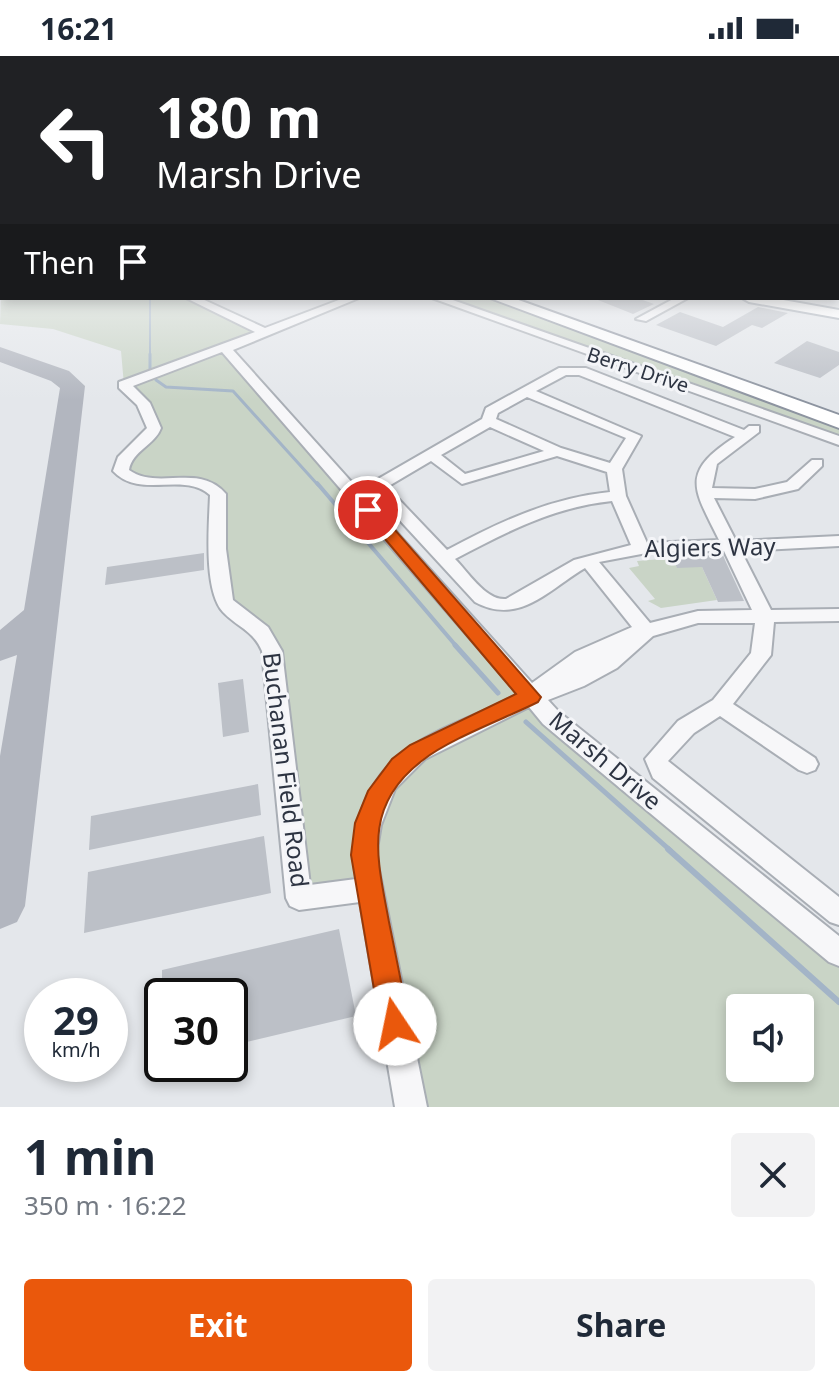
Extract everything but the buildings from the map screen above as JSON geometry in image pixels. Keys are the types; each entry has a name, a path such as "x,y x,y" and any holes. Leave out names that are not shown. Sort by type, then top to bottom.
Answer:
{"highway":[{"path":"509,302 839,422"},
{"path":"540,302 839,406"}],"main road":[{"path":"772,302 839,314"},
{"path":"806,302 839,308"}],"street":[{"path":"200,302 263,331"},
{"path":"239,351 263,331 342,302"},
{"path":"239,351 344,302"},
{"name":"Berry Drive","path":"448,302 839,441"},
{"path":"642,319 675,302"},
{"name":"Marsh Drive","path":"239,351 551,718 839,953"},
{"name":"Buchanan Field Road","path":"239,351 124,385 143,403 154,428 152,434 123,460 121,471 129,478 197,483 214,489 218,494 217,549 224,601 228,607 258,625 266,634 272,651 299,898 369,889"},
{"path":"489,421 491,411 564,371 581,371 750,432 707,463 701,477 704,493 765,617 761,655 720,706 686,727 656,759 661,771 839,913"},
{"path":"526,392 634,436 614,469 618,496 641,547"},
{"path":"489,421 556,451 614,469"},
{"path":"489,421 377,486 446,557 529,513 589,498 618,496"},
{"path":"430,453 468,484 556,451"},
{"path":"704,493 755,494 792,486 817,463"},
{"name":"Algiers Way","path":"446,557 482,598 499,606 517,603 559,574 588,560 641,547 730,544 803,547 839,541"},
{"path":"588,560 646,631"},
{"path":"411,1107 364,855 367,823 379,791 400,765 436,740 531,697 557,691 636,645 646,631 698,617 839,615"},
{"path":"720,706 807,764"}],"green space":[{"path":"1,302 201,302 263,331 228,349 531,697 839,953 839,1107 411,1107 369,889 299,898 272,651 228,607 214,489 122,475 154,428 124,385 121,351 53,329 0,324"},
{"path":"448,302 509,302 839,422 839,441"},
{"path":"673,558 677,567 702,567 717,600 661,608 648,601 655,599 629,568 639,566 637,561"}],"waterway":[{"path":"150,302 150,369"},
{"path":"156,380 166,387 233,391 318,485"},
{"path":"317,483 457,647"},
{"path":"455,645 498,693"},
{"path":"526,722 671,851"},
{"path":"668,849 839,1002"}],"taxiway":[{"path":"0,354 60,376 73,386 41,611"},
{"path":"0,648 32,625 41,611"},
{"path":"0,906 41,611"}],"route":[{"path":"368,510 531,697 418,751 400,765 379,791 367,823 364,855 395,1024"}]}
